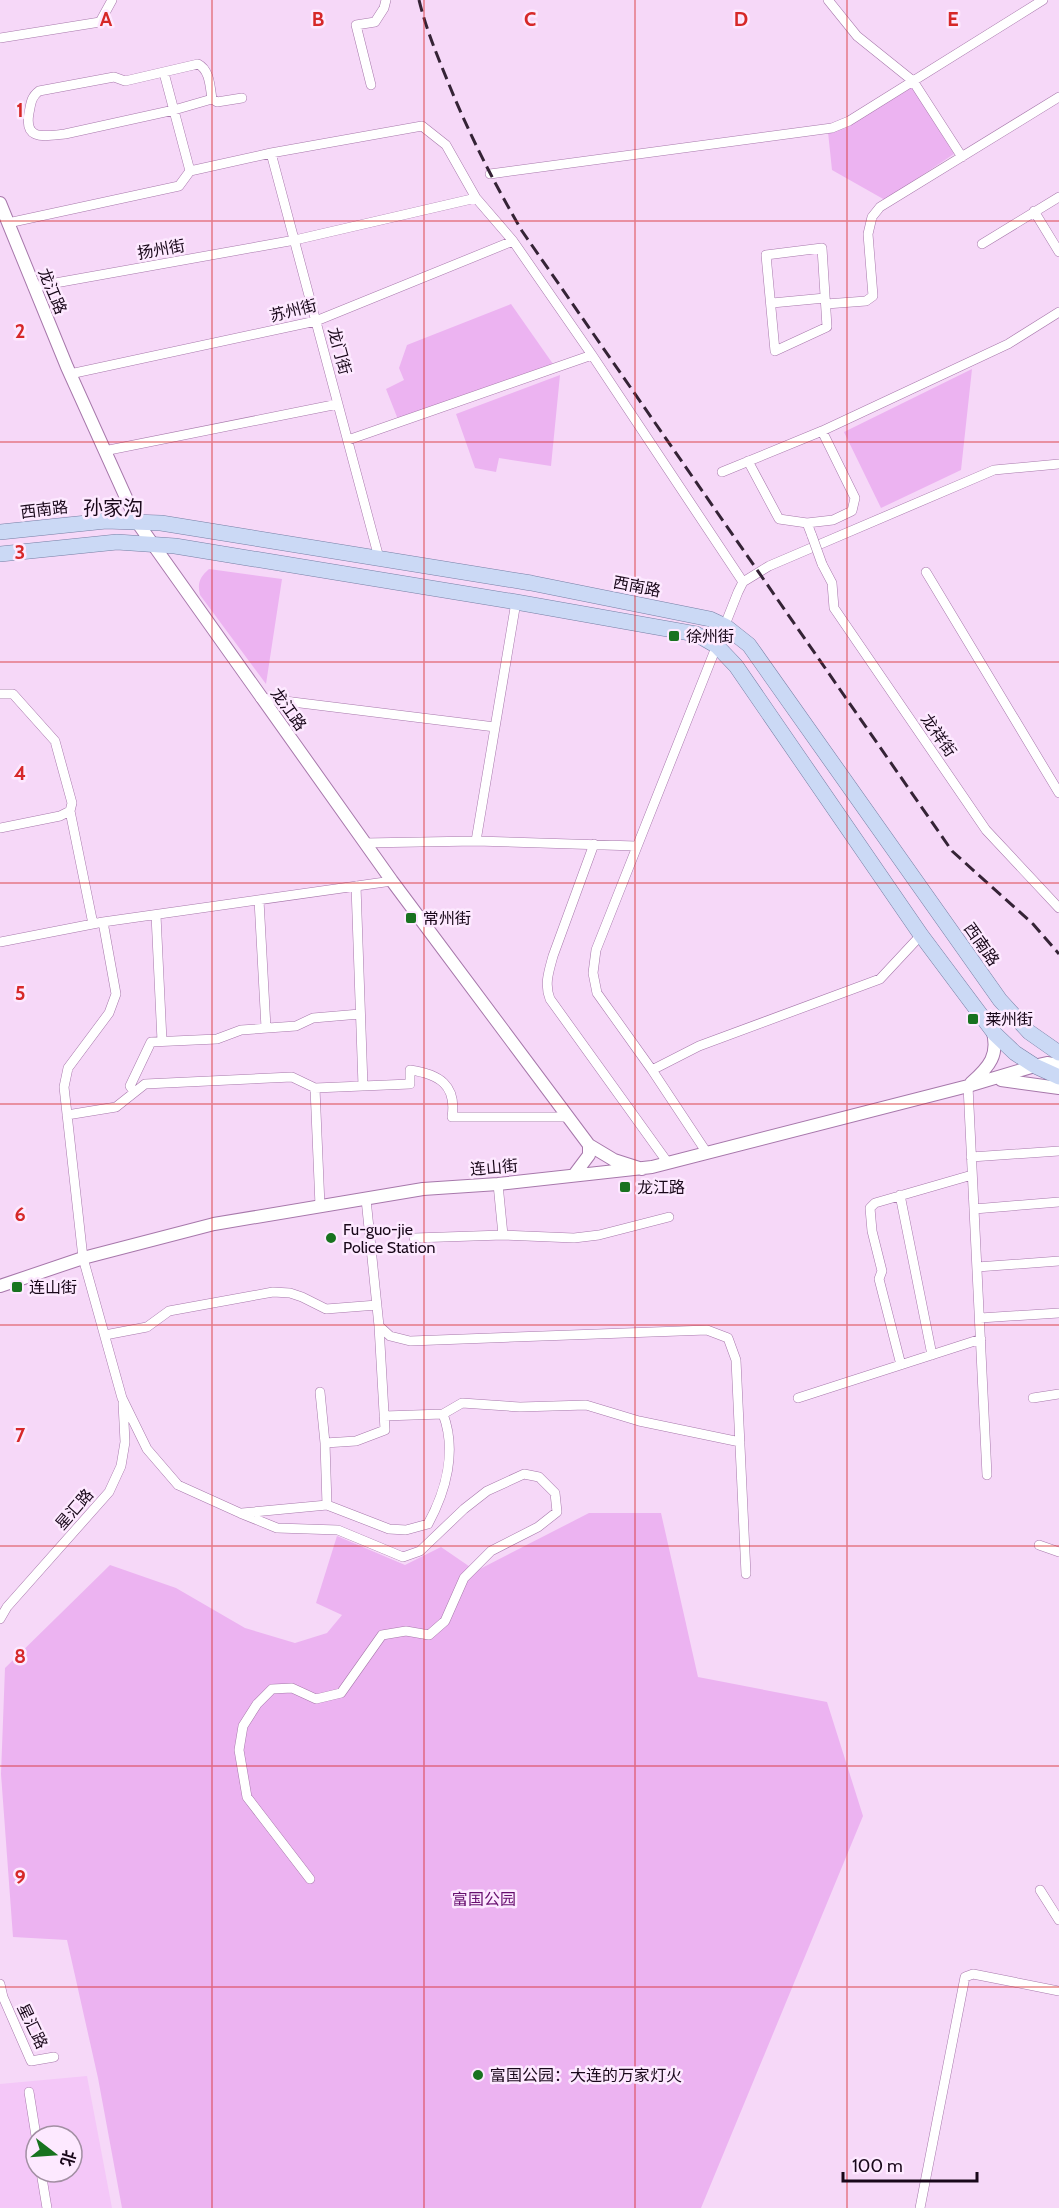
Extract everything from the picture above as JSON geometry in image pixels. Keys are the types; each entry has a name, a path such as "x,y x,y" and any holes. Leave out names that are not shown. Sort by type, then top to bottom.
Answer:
{"main road":[{"name":"西南路","path":"0,532 106,521 161,523 531,583 710,619 725,626 749,645 1000,1000 1029,1032 1059,1053"},
{"path":"0,554 108,542 152,544 516,602 696,634 717,646 736,666 921,935 1003,1043 1035,1066 1059,1077"}],"street":[{"path":"0,38 100,22 112,0"},
{"path":"371,85 356,25 375,22 386,0"},
{"path":"828,0 857,36 913,81 962,157"},
{"path":"490,174 832,128 849,121 1041,1"},
{"path":"212,99 206,71 198,64 125,81 114,77 39,91 32,97 27,124 28,130 32,133 46,136 64,134 174,110 212,99 218,102 242,98"},
{"path":"164,73 190,171"},
{"path":"772,303 866,301 873,296 868,234 872,217 880,207 1059,97"},
{"path":"8,223 179,186 190,171 271,153 422,126 446,145 476,198 513,241 743,582"},
{"name":"龙门街","path":"271,153 379,558"},
{"path":"982,244 1059,197"},
{"name":"扬州街","path":"33,287 295,240 476,198"},
{"name":"龙江路","path":"0,203 70,374 137,522 364,843 589,1144 614,1160 642,1169"},
{"path":"1034,211 1059,252"},
{"name":"苏州街","path":"70,374 316,321 513,241"},
{"path":"822,248 826,301 827,327 775,351 766,255 822,248"},
{"path":"722,472 822,431 1008,344 1059,312"},
{"path":"348,440 592,355"},
{"path":"104,451 338,404"},
{"path":"748,461 779,519 807,524 833,520 852,511 855,498 822,431"},
{"path":"707,1153 597,993 593,973 596,950 743,582 769,566 994,470 1059,464"},
{"name":"龙祥街","path":"807,524 832,583 834,608 986,830 1059,908"},
{"path":"926,572 1059,793"},
{"path":"476,841 516,602"},
{"path":"0,694 13,694 55,741 72,803 70,811 116,994 109,1013 68,1068 64,1087 83,1258 122,1398 147,1449 178,1485 240,1513 277,1528 339,1530 403,1557 420,1551 464,1509 487,1491 524,1474 539,1477 555,1493 557,1512 538,1527 491,1551 464,1578 445,1621 429,1635 406,1631 382,1635 342,1693 316,1699 292,1688 272,1689 257,1704 243,1726 239,1750 248,1797 310,1879"},
{"path":"260,698 495,727"},
{"path":"0,828 60,816 70,811"},
{"path":"364,843 476,841 636,846"},
{"path":"594,844 547,974 546,990 550,999 668,1163"},
{"path":"0,942 98,923 392,881"},
{"path":"356,886 363,1086"},
{"path":"259,900 266,1028"},
{"path":"156,915 162,1041"},
{"path":"652,1070 699,1046 880,979 921,935"},
{"path":"134,1092 129,1086 151,1042 217,1039 241,1030 296,1026 313,1018 360,1014"},
{"path":"987,1475 968,1086 992,1059 996,1041 992,1029"},
{"name":"连山街","path":"0,1286 83,1258 214,1224 423,1189 498,1184 642,1169 968,1086 1047,1063 1059,1065"},
{"path":"67,1115 116,1107 145,1084 292,1077 315,1088 363,1086 410,1083 410,1070 425,1072 446,1085 454,1103 452,1117 568,1117"},
{"path":"991,1079 1023,1081 1059,1088"},
{"path":"315,1088 320,1206"},
{"path":"574,1175 589,1155 589,1144"},
{"path":"971,1157 1059,1151"},
{"path":"901,1365 879,1280 882,1270 872,1230 870,1208 875,1203 972,1175"},
{"path":"498,1184 503,1235"},
{"path":"900,1196 932,1355"},
{"path":"325,1443 356,1441 385,1430 379,1326 366,1198"},
{"path":"974,1209 1059,1202"},
{"path":"414,1239 503,1235 574,1238 598,1235 669,1217"},
{"path":"977,1268 1059,1261"},
{"path":"105,1335 147,1327 169,1311 273,1292 290,1293 326,1309 377,1305"},
{"path":"980,1318 1059,1313"},
{"path":"379,1326 390,1336 410,1341 707,1329 728,1338 736,1360 746,1574"},
{"path":"798,1398 981,1339"},
{"path":"320,1392 325,1443 327,1505"},
{"path":"1033,1398 1059,1394"},
{"name":"星汇路","path":"0,1619 7,1607 109,1492 121,1467 125,1442 122,1398"},
{"path":"384,1416 443,1414 462,1403 520,1407 586,1405 639,1421 740,1442"},
{"path":"240,1513 327,1505 389,1529 406,1530 428,1524 439,1504 450,1459 449,1428 443,1414"},
{"path":"1039,1545 1059,1552"},
{"path":"1040,1890 1059,1920"},
{"path":"920,2208 965,1977 973,1974 1059,1991"},
{"name":"星汇路","path":"0,1984 3,1997 31,2061 54,2057"},
{"path":"29,2092 34,2124"},
{"path":"44,2184 47,2208"}],"shaded area":[{"path":"87,2076 112,2208 0,2208 0,2084"}],"green space":[{"path":"912,87 954,154 885,200 832,170 828,132 846,128"},
{"path":"511,304 553,364 399,422 386,389 404,380 399,368 407,345"},
{"path":"972,369 961,470 881,508 844,432"},
{"path":"560,375 551,466 499,458 496,472 475,468 456,414"},
{"path":"209,569 282,579 266,684 200,595 200,581"},
{"name":"富国公园","path":"589,1513 661,1513 698,1677 827,1702 863,1816 701,2208 122,2208 98,2078 67,1940 13,1937 1,1774 5,1668 110,1565 176,1588 245,1628 295,1643 327,1633 342,1615 316,1603 337,1536 405,1565 441,1547 476,1571"}],"railway":[{"path":"419,0 432,42 464,120 522,231 952,851 1033,924 1059,954"}],"place":[{"name":"徐州街","path":"674,636"},
{"name":"常州街","path":"411,918"},
{"name":"莱州街","path":"973,1019"},
{"name":"龙江路","path":"625,1187"},
{"name":"Fu-guo-jie Police Station","path":"331,1238"},
{"name":"连山街","path":"17,1287"},
{"name":"富国公园：大连的万家灯火","path":"478,2075"}],"district":[{"name":"孙家沟","path":"113,508"}]}
